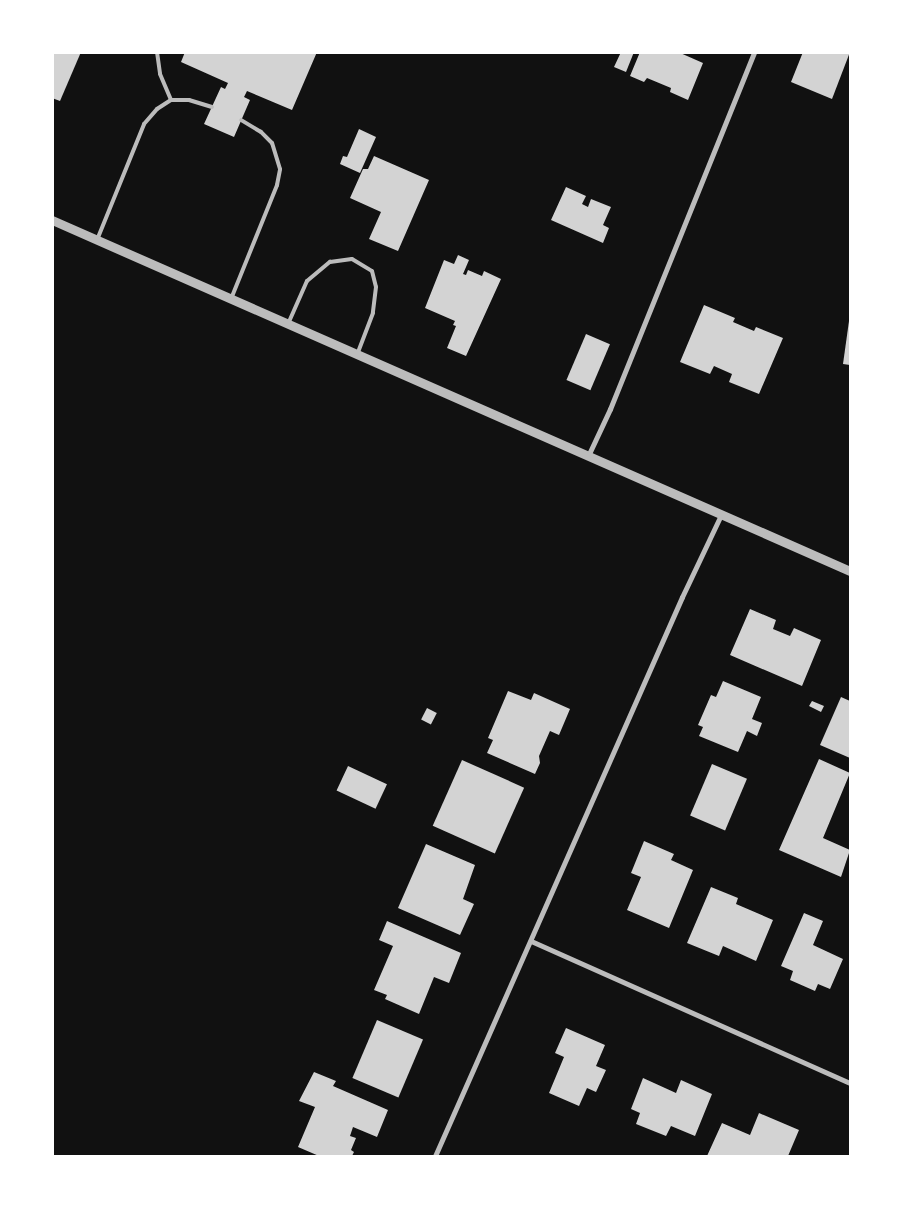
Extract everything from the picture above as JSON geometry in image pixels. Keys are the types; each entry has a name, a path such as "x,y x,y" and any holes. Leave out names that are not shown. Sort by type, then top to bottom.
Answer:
{"street":[{"path":"588,456 610,409 754,52"},
{"path":"52,220 850,571"},
{"path":"435,1156 682,597 721,515"},
{"path":"531,941 850,1083"}],"lane":[{"path":"157,52 160,74 171,100"},
{"path":"97,240 144,124 157,109 171,100 189,100 212,107"},
{"path":"231,299 277,185 280,169 272,143 261,132 241,120"},
{"path":"288,324 307,281 330,262 352,259 372,271 376,287 373,313 357,355"}],"building":[{"path":"52,52 81,52 60,101 52,98"},
{"path":"185,52 317,52 292,110 247,91 244,97 250,100 234,137 204,124 221,87 225,89 228,83 181,62"},
{"path":"621,52 634,52 626,72 614,67"},
{"path":"640,52 678,52 703,63 688,100 670,92 671,88 647,78 644,82 630,76"},
{"path":"803,52 850,52 832,99 791,82"},
{"path":"359,129 376,137 360,173 340,164 343,156 347,157"},
{"path":"374,156 429,180 398,251 369,239 381,212 350,198 363,169 368,169"},
{"path":"566,187 586,196 582,204 588,207 591,199 611,207 603,225 609,228 603,243 551,220"},
{"path":"458,255 469,260 463,274 466,275 468,270 482,276 484,271 501,279 466,356 447,348 456,326 453,325 455,321 425,308 444,260 454,264"},
{"path":"704,305 735,318 733,322 754,331 756,327 783,338 759,394 729,382 732,374 714,366 710,374 680,362"},
{"path":"850,322 850,365 843,364"},
{"path":"586,334 610,344 590,390 566,380"},
{"path":"750,609 776,620 773,629 790,636 794,628 821,640 802,686 730,655"},
{"path":"723,681 761,697 752,719 762,723 757,736 747,731 738,752 699,736 703,727 698,725 711,695 716,697"},
{"path":"508,691 531,700 534,693 570,709 559,735 550,731 539,756 540,763 535,774 487,753 493,740 488,738"},
{"path":"841,697 850,701 850,758 820,745"},
{"path":"812,701 824,706 821,712 809,706"},
{"path":"427,708 437,713 431,725 421,720"},
{"path":"819,759 850,773 823,838 850,850 841,877 779,850"},
{"path":"462,760 524,788 495,853 433,826"},
{"path":"712,764 747,779 725,830 690,816"},
{"path":"348,766 387,784 376,809 337,790"},
{"path":"644,841 674,854 671,860 693,870 669,928 627,910 641,877 631,873"},
{"path":"426,844 475,865 463,899 474,904 460,935 398,908"},
{"path":"711,887 738,898 736,904 773,920 756,961 723,946 719,956 687,943"},
{"path":"804,913 823,921 813,945 843,959 830,989 818,984 815,991 790,980 793,971 781,966"},
{"path":"387,921 461,953 449,983 434,977 419,1014 385,999 387,995 374,990 393,946 379,940"},
{"path":"377,1020 423,1040 398,1098 352,1078"},
{"path":"566,1028 605,1045 596,1066 606,1070 596,1092 587,1088 579,1106 549,1093 564,1057 555,1053"},
{"path":"314,1072 336,1081 333,1086 388,1110 377,1137 353,1127 350,1136 356,1138 351,1150 354,1152 352,1156 319,1156 298,1147 315,1107 299,1101"},
{"path":"643,1078 676,1093 681,1080 712,1094 695,1136 671,1126 666,1136 636,1124 640,1113 631,1109"},
{"path":"759,1113 799,1130 788,1156 707,1156 722,1123 750,1135"}]}
